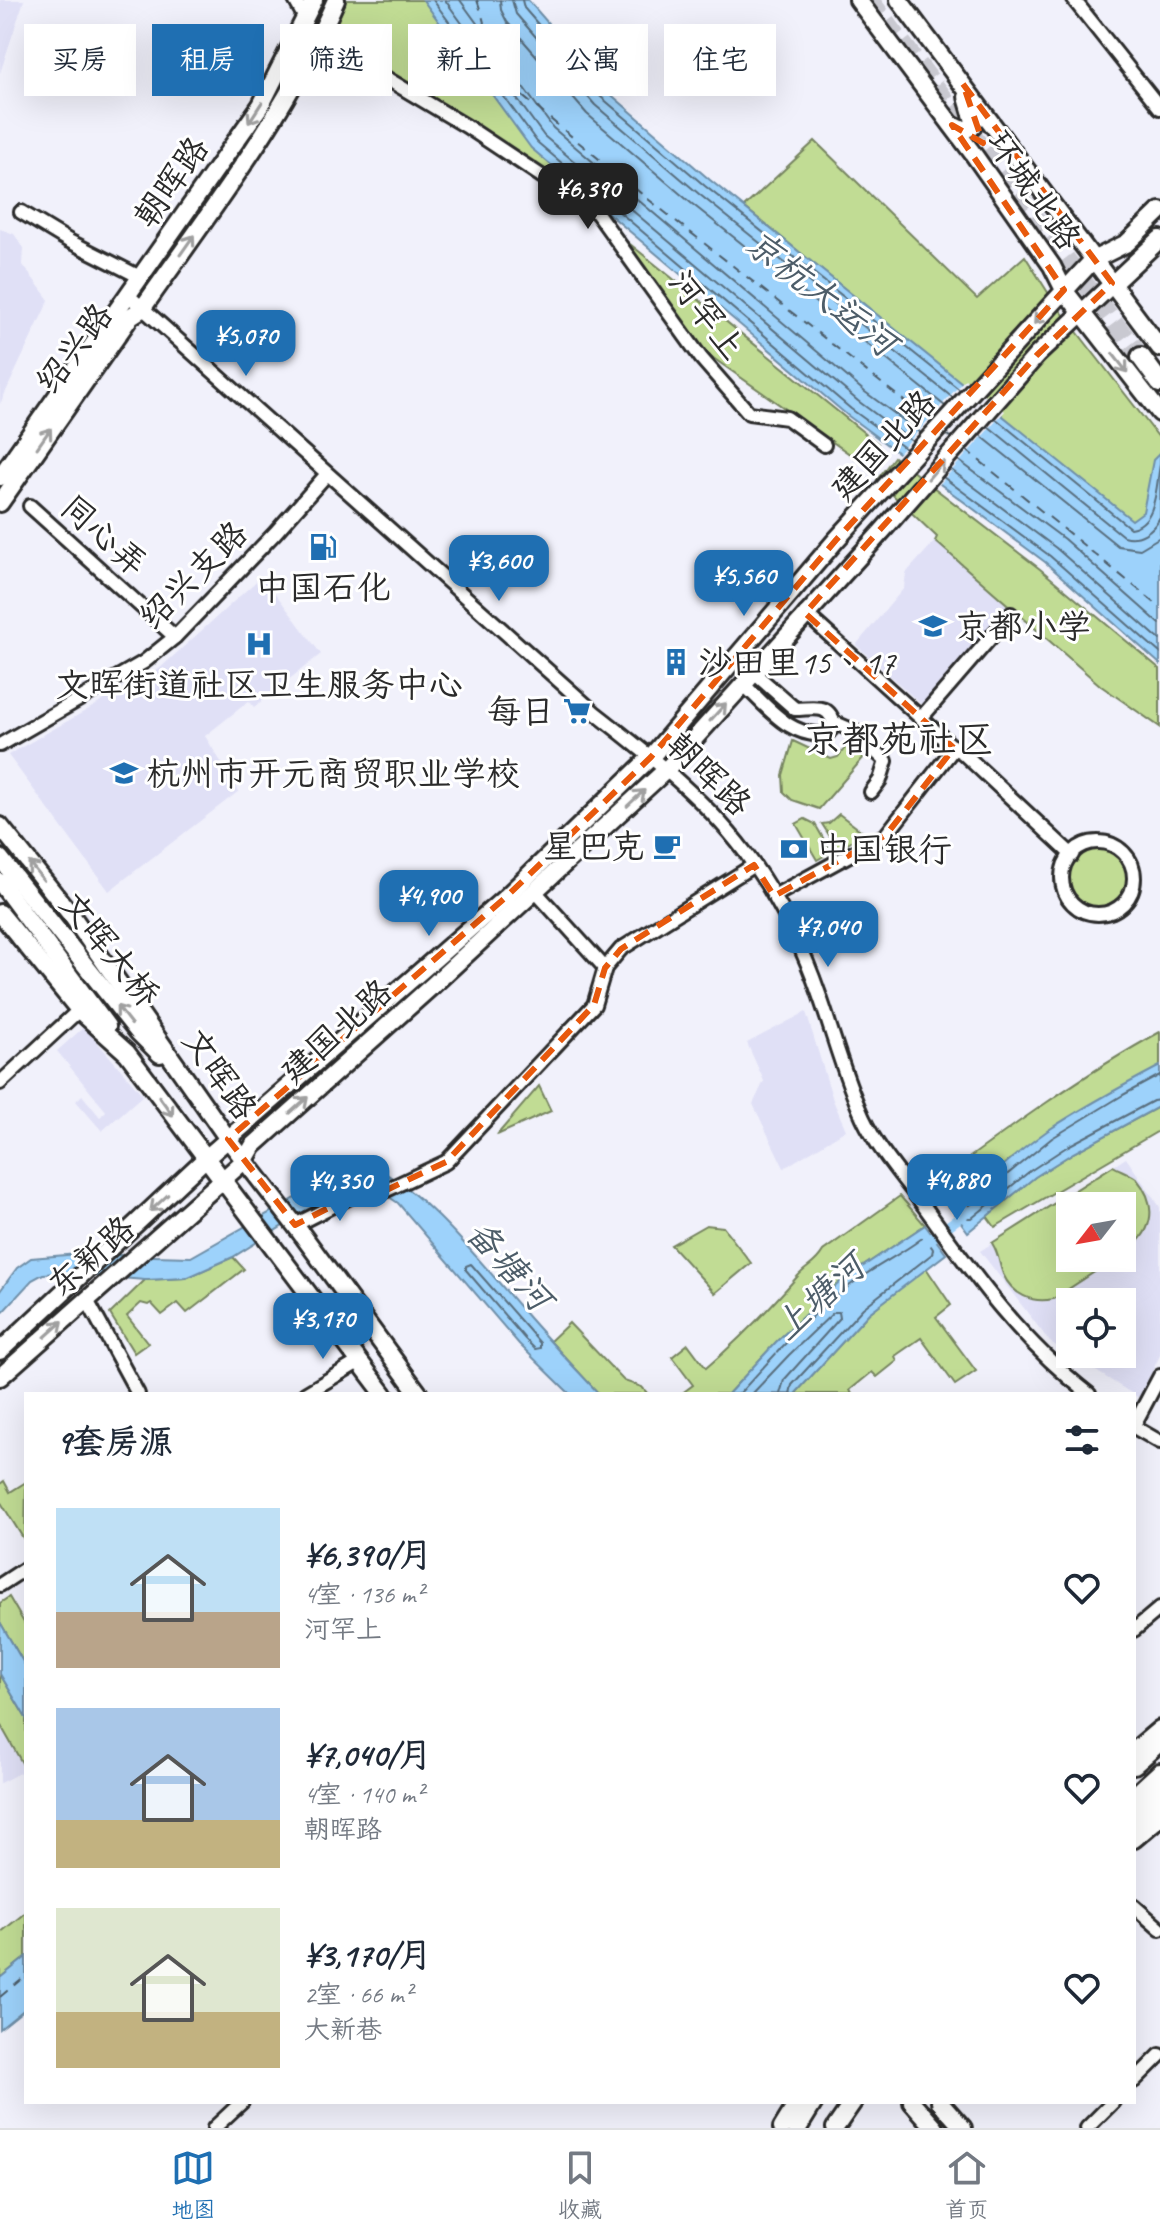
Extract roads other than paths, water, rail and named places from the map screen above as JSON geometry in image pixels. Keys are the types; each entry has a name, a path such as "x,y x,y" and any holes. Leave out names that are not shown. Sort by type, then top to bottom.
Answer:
{"highway":[{"path":"1141,357 1160,383"},
{"path":"1136,1762 1160,1741"},
{"path":"1136,1779 1160,1758"},
{"path":"1136,1795 1160,1773"},
{"path":"1136,1824 1160,1803"},
{"path":"797,2128 812,2104"},
{"path":"811,2128 827,2104"}],"main road":[{"name":"朝晖路","path":"129,296 261,105 314,0"},
{"name":"朝晖路","path":"325,24 336,0"},
{"name":"环城北路","path":"858,0 952,125 1052,266 1064,290 1160,413"},
{"name":"环城北路","path":"899,0 1160,348"},
{"path":"952,125 962,130 972,127 974,121 963,84"},
{"name":"朝晖路","path":"142,309 289,96"},
{"name":"建国北路","path":"205,1159 506,897 651,757 836,540 1064,290 1093,260 1127,243 1160,211"},
{"name":"建国北路","path":"222,1181 245,1160 253,1146 666,770 1037,355 1160,239"},
{"name":"绍兴路","path":"0,477 129,296"},
{"name":"绍兴路","path":"0,503 131,316 142,309"},
{"name":"文晖路","path":"0,826 72,916 228,1139 418,1392"},
{"name":"文晖大桥","path":"0,858 127,1053"},
{"name":"文晖大桥","path":"0,882 32,911 138,1032 179,1071"},
{"name":"文晖路","path":"0,913 79,1010 127,1053 383,1392"},
{"name":"东新路","path":"0,1351 205,1159"},
{"name":"东新路","path":"0,1377 222,1181"},
{"path":"1136,1749 1160,1729"},
{"path":"1136,1810 1160,1790"},
{"path":"1136,1837 1160,1817"},
{"path":"782,2128 797,2104"},
{"path":"835,2128 852,2104"},
{"path":"914,2104 935,2128"},
{"path":"942,2104 963,2128"}],"street":[{"path":"295,0 306,20"},
{"path":"1074,0 1160,108"},
{"name":"河罕上","path":"392,82 466,126 597,213 701,358 749,413 787,418 824,445"},
{"path":"21,212 69,241 142,278"},
{"name":"朝晖路","path":"129,296 586,705 666,770 728,832 774,896 798,943 864,1120 877,1143 1019,1332 1086,1392"},
{"name":"绍兴支路","path":"0,745 144,662 175,637 327,474"},
{"name":"同心弄","path":"30,506 175,637"},
{"path":"805,613 1072,855"},
{"path":"921,718 1011,614"},
{"path":"748,678 789,726 816,736 828,733 833,722"},
{"path":"748,678 795,709 817,706 825,709 833,722 854,731 886,761 880,780 871,792"},
{"path":"774,896 886,835 954,748"},
{"path":"1099,842 1121,851 1134,871 1134,883 1123,905 1102,914 1079,909 1071,901 1062,880 1064,868 1072,855 1087,844 1099,842"},
{"path":"295,1225 360,1192 380,1193 446,1162 594,1005 605,968 621,949 754,865"},
{"path":"535,891 605,968"},
{"path":"0,1083 79,1010"},
{"path":"87,1300 137,1392"},
{"path":"308,1392 360,1361"},
{"path":"1136,1422 1160,1376"},
{"path":"1136,1427 1160,1442"},
{"path":"0,1585 24,1569"},
{"path":"1136,1628 1160,1608"},
{"path":"1136,1908 1160,1929"},
{"path":"1136,2079 1160,2055"},
{"path":"214,2128 240,2104"},
{"path":"1087,2128 1111,2104"}],"water":[{"name":"京杭大运河","path":"423,0 528,0 549,24 536,24 536,96 613,96 710,180 1132,520 1143,512 1153,460 1160,453 1160,664 1045,562 847,415 531,148 493,96 520,96 520,24 441,24"},
{"path":"1160,1066 1160,1106 1035,1177 968,1232 952,1210 998,1169 1061,1122"},
{"path":"361,1162 382,1171 426,1205 470,1249 597,1392 568,1392 519,1344 398,1203 367,1186 344,1188 233,1257 186,1278 145,1280 43,1274 32,1280 0,1315 0,1291 17,1268 31,1258 78,1254 191,1257 299,1196 344,1166"},
{"path":"925,1225 946,1254 869,1313 797,1392 730,1392 776,1342 841,1281"},
{"path":"0,1622 24,1664 24,1715 0,1674"},
{"path":"24,1959 24,2010 0,2029 0,1978"}],"waterway":[{"name":"上塘河","path":"923,1245 968,1211"}],"tunnel":[{"path":"870,0 1141,357"}],"place":[{"name":"中国石化","path":"323,547"},
{"name":"京都小学","path":"933,626"},
{"name":"文晖街道社区卫生服务中心","path":"259,644"},
{"name":"沙田里15、17","path":"676,662"},
{"name":"每日","path":"577,711"},
{"name":"杭州市开元商贸职业学校","path":"124,773"},
{"name":"星巴克","path":"667,846"},
{"name":"中国银行","path":"794,849"}],"district":[{"name":"京都苑社区","path":"899,739"}],"water label":[{"name":"备塘河","path":"509,1265"}]}
